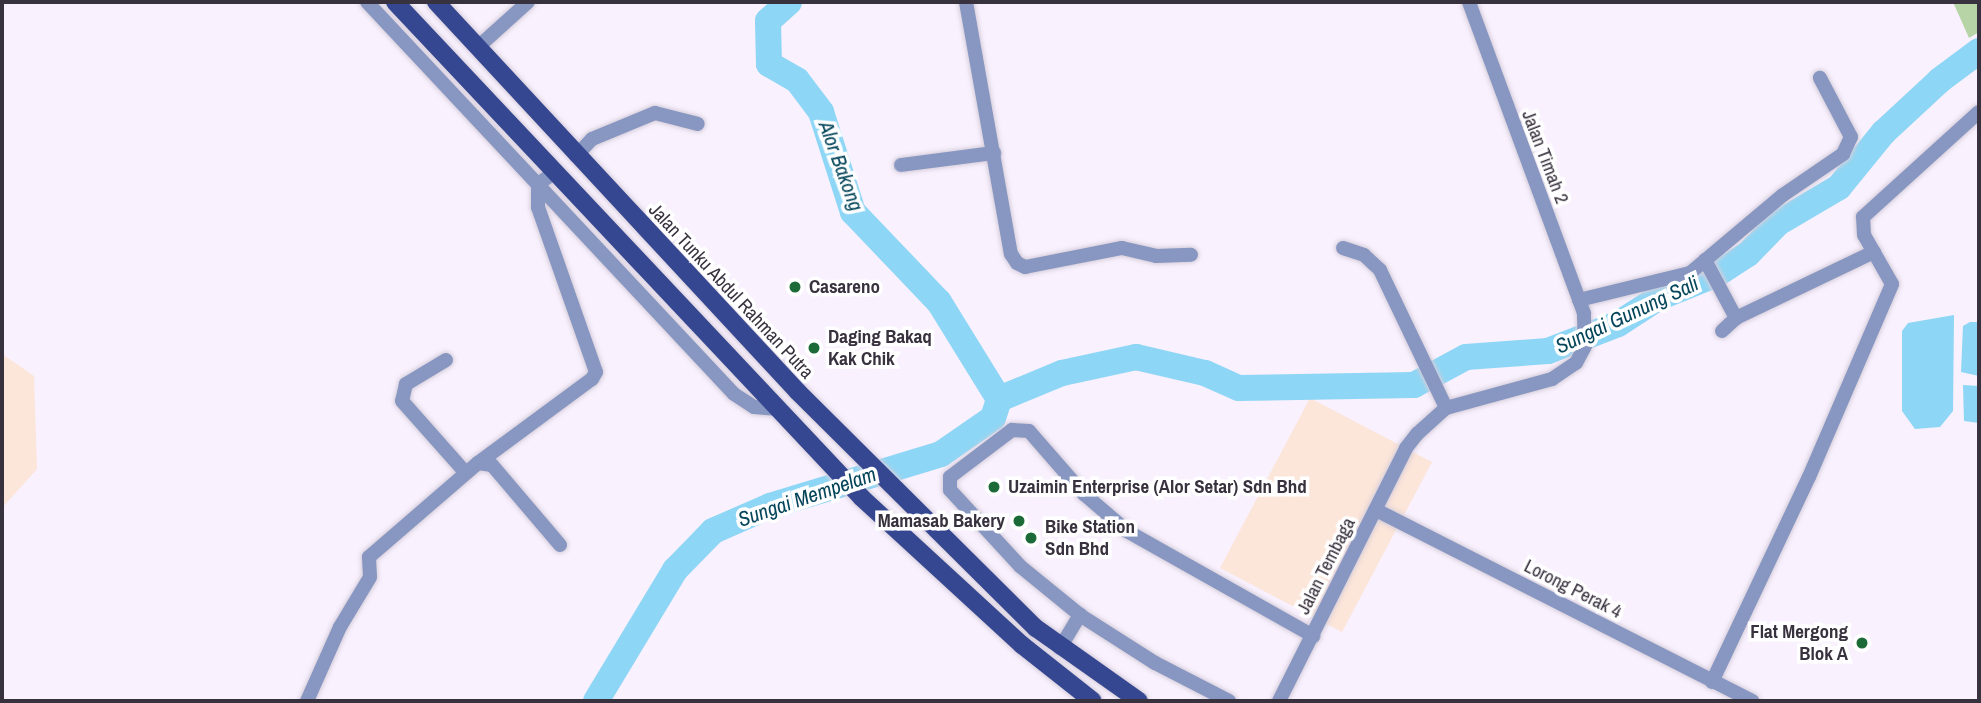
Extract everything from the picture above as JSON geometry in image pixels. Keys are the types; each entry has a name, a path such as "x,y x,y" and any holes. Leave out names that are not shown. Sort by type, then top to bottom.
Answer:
{"main road":[{"path":"395,2 862,498 1022,645 1093,701"},
{"name":"Jalan Tunku Abdul Rahman Putra","path":"436,2 576,156 890,484 1060,648 1139,701"}],"street":[{"path":"367,2 734,394 754,407 778,409"},
{"path":"478,47 528,2"},
{"path":"966,2 1011,254 1025,267 1122,248 1156,256 1191,255"},
{"name":"Jalan Timah 2","path":"1446,408 1552,379 1571,367 1585,346 1586,326 1579,300 1469,2"},
{"path":"1579,300 1710,269 1850,144 1852,137 1820,78"},
{"path":"1712,682 1809,477 1892,284 1861,226 1868,210 1979,112"},
{"path":"576,156 592,139 655,113 698,124"},
{"path":"901,165 993,153"},
{"path":"538,184 555,172"},
{"path":"307,701 340,626 370,577 369,557 472,468 592,379 596,372 538,207 538,184"},
{"path":"1343,248 1364,255 1380,270 1424,367 1446,408"},
{"path":"1722,331 1736,318 1874,252"},
{"path":"1710,269 1736,318"},
{"path":"446,360 406,384 402,401 472,468"},
{"name":"Jalan Tembaga","path":"1279,701 1406,448 1446,408"},
{"path":"1229,701 1156,663 1080,615 1020,566 950,490 950,477 1012,430 1030,431 1084,494 1127,531 1313,636"},
{"path":"472,468 492,465 560,545"},
{"name":"Lorong Perak 4","path":"1376,510 1752,701"},
{"path":"1060,648 1080,615"}],"shaded area":[{"path":"2,354 34,376 37,469 2,508"},
{"path":"1310,398 1432,462 1342,632 1220,568"}],"green space":[{"path":"1953,2 1979,2 1979,32 1969,38"}],"water":[{"path":"1954,315 1953,411 1940,427 1915,429 1902,411 1902,331 1908,323"},
{"path":"1970,322 1979,322 1979,376 1961,372 1963,326"},
{"path":"1963,385 1979,386 1979,423 1964,421"}],"waterway":[{"name":"Alor Bakong","path":"789,2 768,21 769,64 797,80 821,112 853,212 939,302 999,399"},
{"name":"Sungai Gunung Sali","path":"999,399 1062,373 1136,357 1205,373 1239,388 1414,385 1466,357 1548,351 1618,324 1658,298 1717,274 1748,254 1778,223 1839,187 1883,133 1940,80 1979,51"},
{"name":"Sungai Mempelam","path":"596,701 675,570 713,531 770,506 941,454 993,418 999,399"}],"place":[{"name":"Casareno","path":"795,287"},
{"name":"Daging Bakaq Kak Chik","path":"814,348"},
{"name":"Uzaimin Enterprise (Alor Setar) Sdn Bhd","path":"994,487"},
{"name":"Mamasab Bakery","path":"1019,521"},
{"name":"Bike Station Sdn Bhd","path":"1031,538"},
{"name":"Flat Mergong Blok A","path":"1862,643"}]}
